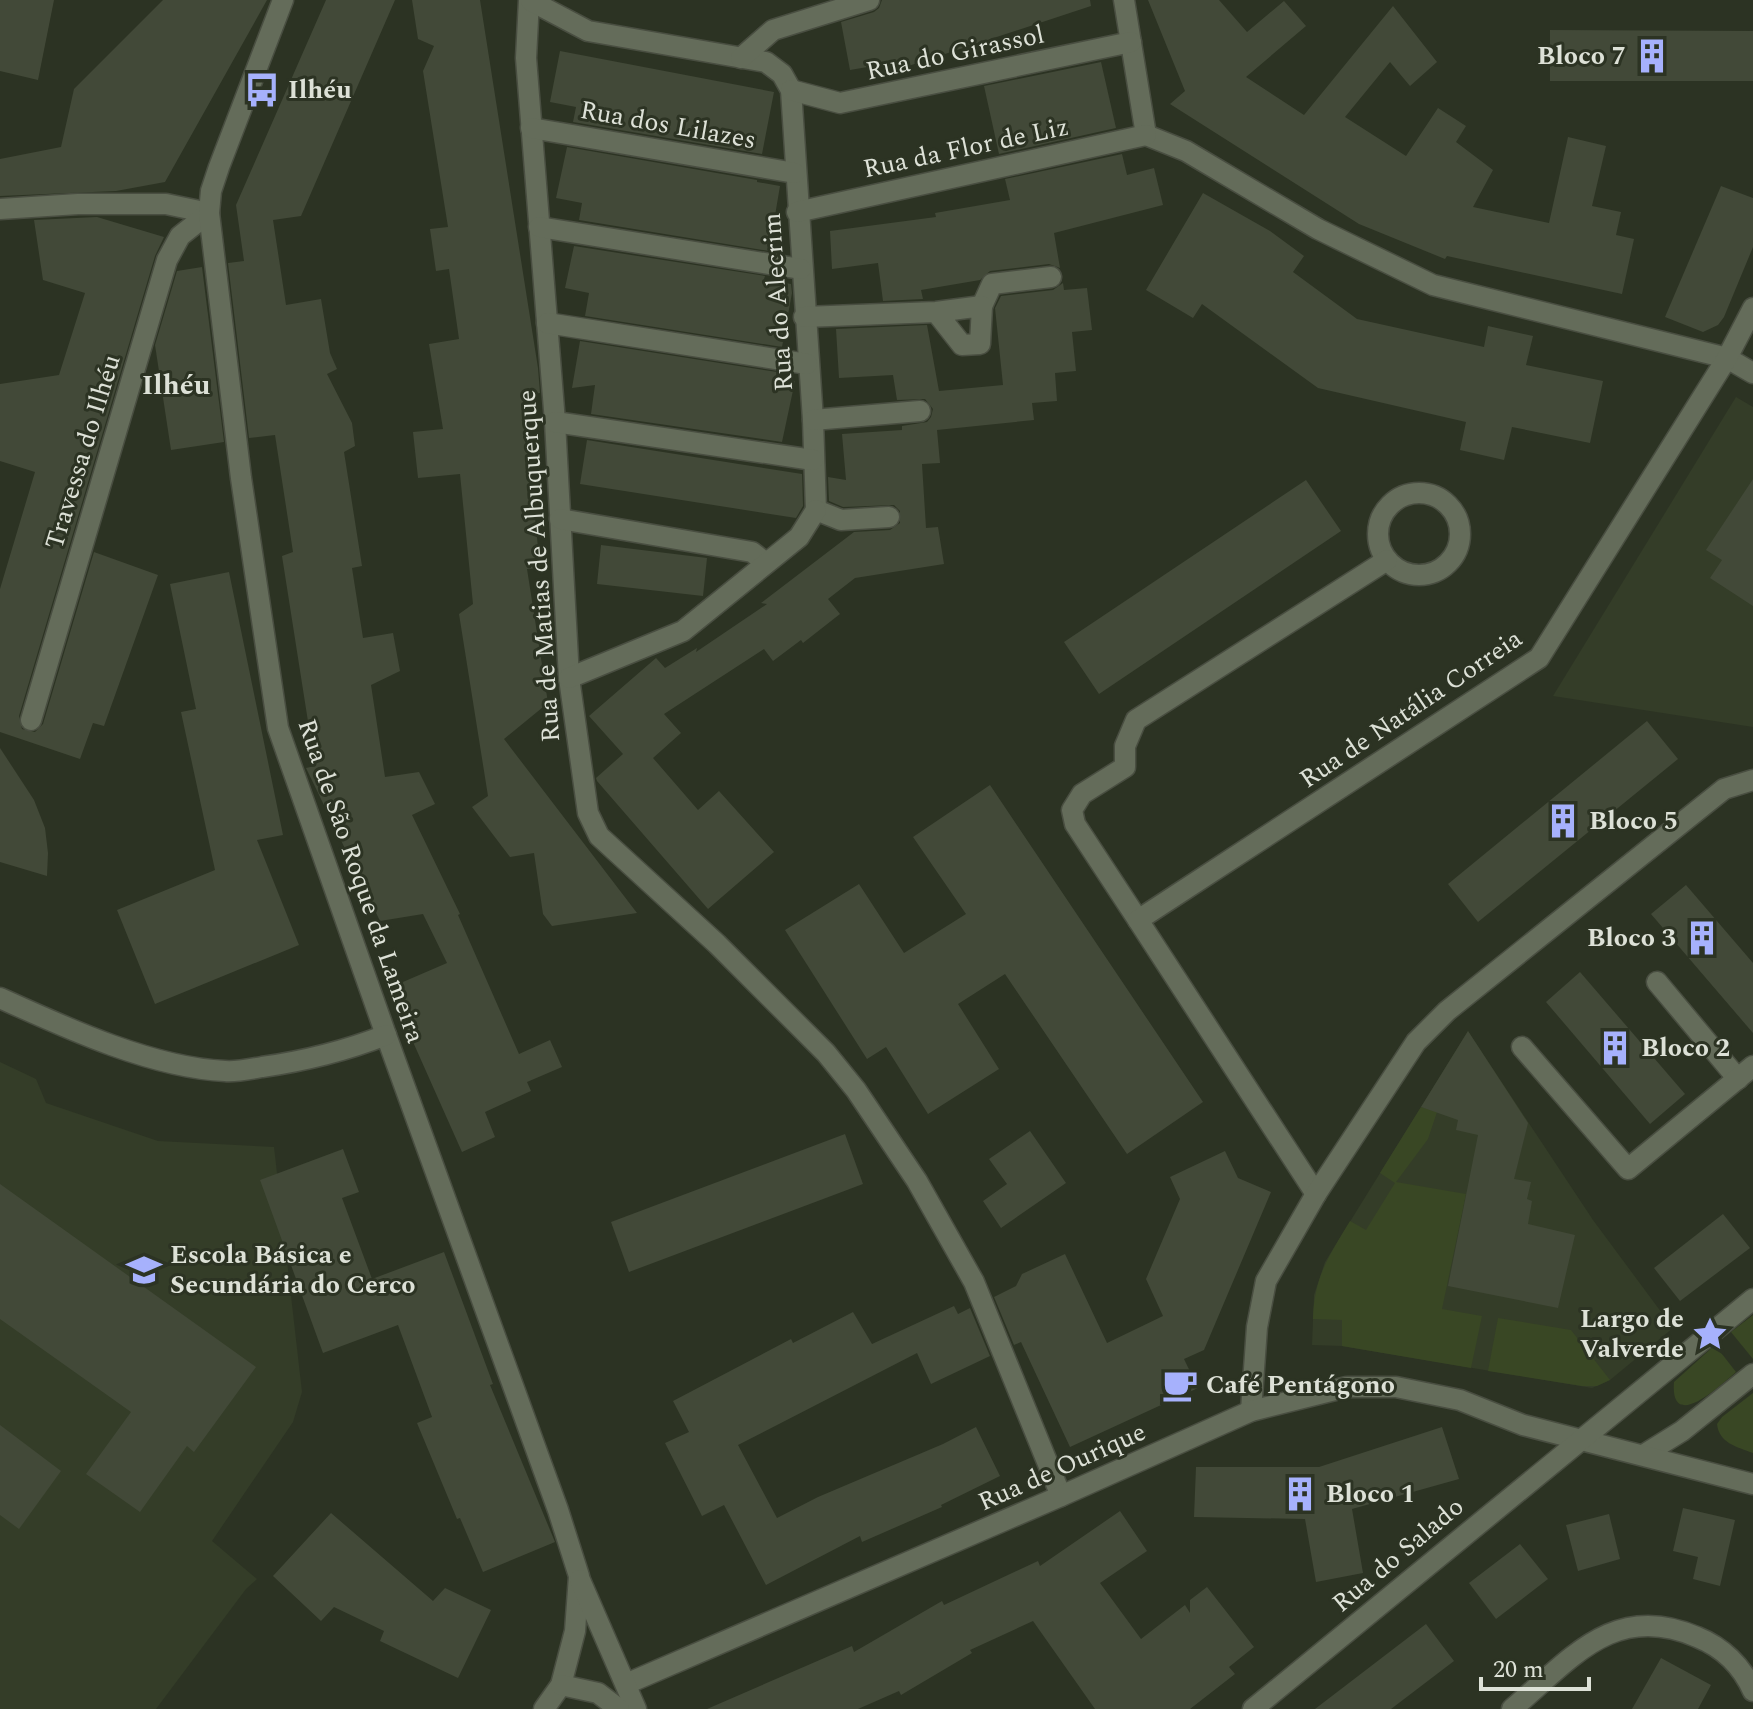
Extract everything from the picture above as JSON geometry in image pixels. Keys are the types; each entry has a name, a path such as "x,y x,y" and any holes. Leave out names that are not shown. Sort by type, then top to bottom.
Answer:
{"street":[{"name":"Rua de São Roque da Lameira","path":"283,0 219,167 211,191 209,213 241,478 278,728 579,1576 575,1631 561,1685 544,1709"},
{"path":"531,0 588,31 766,62 782,74 791,90"},
{"name":"Rua de Matias de Albuquerque","path":"531,0 526,58 555,422 569,678 588,813 599,836 717,944 826,1053 856,1090 917,1181 974,1282 1061,1496"},
{"path":"741,58 773,30 869,0"},
{"path":"1124,0 1146,135 1186,151 1318,229 1433,285 1727,358 1753,373"},
{"name":"Rua do Girassol","path":"791,90 840,103 1131,42"},
{"name":"Rua do Alecrim","path":"791,90 816,510"},
{"name":"Rua dos Lilazes","path":"531,128 795,173"},
{"name":"Rua da Flor de Liz","path":"797,212 1146,135"},
{"path":"0,209 78,204 166,204 209,213"},
{"name":"Travessa do Ilhéu","path":"31,720 167,260 185,230 209,213"},
{"path":"539,227 801,269"},
{"path":"936,312 962,345 980,344 982,306 992,284 1051,277"},
{"path":"804,317 936,312 982,306"},
{"name":"Rua de Natália Correia","path":"1138,920 1539,658 1727,358 1753,308"},
{"path":"547,323 807,364"},
{"path":"813,420 920,411"},
{"path":"555,422 813,460"},
{"path":"1419,493 1445,501 1459,524 1460,537 1449,562 1425,574 1411,574 1387,560 1378,536 1379,523 1385,510 1394,501 1419,493"},
{"path":"569,678 683,631 799,537 816,510 841,520 889,517"},
{"path":"560,519 752,552 766,563"},
{"path":"1316,1194 1075,824 1072,810 1082,794 1125,767 1125,746 1136,720 1387,560"},
{"path":"1251,1411 1257,1327 1266,1281 1316,1194 1416,1042 1447,1011 1724,789 1753,780"},
{"path":"1522,1047 1628,1169 1745,1073 1657,982"},
{"path":"0,998 168,1064 228,1072 291,1063 352,1048 386,1035"},
{"path":"1578,1440 1753,1299"},
{"path":"1645,1454 1682,1431 1753,1374"},
{"name":"Rua de Ourique","path":"626,1684 1251,1411 1347,1387 1396,1387 1460,1400 1523,1425 1578,1440"},
{"path":"1578,1440 1645,1454 1753,1484"},
{"name":"Rua do Salado","path":"1253,1709 1578,1440"},
{"path":"579,1576 636,1709"},
{"path":"1512,1709 1599,1638 1617,1628 1655,1624 1677,1628 1728,1654 1753,1691"},
{"path":"561,1685 598,1693 619,1709"}],"shaded area":[{"path":"1736,397 1753,407 1753,727 1553,696"},
{"path":"1468,1031 1593,1220 1673,1328 1610,1380 1592,1388 1342,1346 1312,1345 1314,1295 1325,1262"},
{"name":"Escola Básica e Secundária do Cerco","path":"0,1062 36,1079 46,1103 158,1141 274,1147 302,1392 293,1422 212,1541 257,1579 246,1589 156,1709 0,1709"},
{"path":"1421,1107 1437,1112 1428,1139 1396,1182 1466,1194 1442,1309 1482,1316 1471,1368 1342,1346 1342,1320 1313,1319 1316,1291 1329,1256 1350,1221 1366,1230 1395,1183 1380,1173"},
{"path":"1753,1315 1753,1359 1731,1332"},
{"path":"1498,1318 1571,1330 1610,1380 1597,1386 1582,1386 1488,1371"},
{"path":"1715,1345 1736,1372 1698,1401 1680,1404 1675,1397 1674,1382"},
{"path":"1753,1393 1753,1453 1725,1440 1717,1424"}],"building":[{"path":"0,0 54,0 38,80 0,71"},
{"path":"163,0 267,0 165,182 116,191 0,196 0,159 61,147 74,89"},
{"path":"326,0 395,0 301,216 273,220 286,305 321,299 330,353 337,369 327,374 352,423 355,446 344,452 362,566 352,568 363,638 393,633 400,671 371,685 385,777 419,772 435,804 412,815 460,914 519,1054 550,1040 562,1067 527,1082 531,1091 485,1112 495,1137 462,1152 389,988 447,963 423,914 380,921 306,768 315,766 282,556 293,552 275,435 249,438 228,263 244,261 236,205"},
{"path":"412,0 480,0 538,368 540,393 523,396 540,568 527,569 548,703 504,739 637,913 552,926 543,914 534,853 510,857 472,807 488,796 459,614 473,604 460,474 418,478 413,432 443,429 429,344 459,339 449,269 436,271 430,229 448,227 423,71 434,46 418,39"},
{"path":"882,0 1090,0 1091,6 887,73 885,64 850,70 841,22 874,12"},
{"path":"1148,0 1219,0 1247,32 1284,1 1306,26 1246,77 1304,115 1393,6 1437,62 1410,86 1390,62 1345,117 1406,156 1438,108 1466,126 1456,142 1493,170 1473,207 1549,223 1568,137 1606,146 1592,206 1621,212 1616,235 1634,239 1622,294 1447,256 1445,259 1359,224 1170,104 1185,91"},
{"name":"Bloco 7","path":"1550,30 1753,31 1753,81 1550,81"},
{"path":"560,51 774,92 762,154 573,122 576,107 550,102"},
{"path":"1101,62 1116,128 999,154 984,86"},
{"path":"567,147 780,186 769,251 579,220 582,203 556,198"},
{"path":"1122,154 1127,175 1154,168 1163,205 1054,233 1060,268 1049,264 990,271 980,280 921,290 923,299 883,301 878,263 832,269 830,231 936,217 935,213 1010,200 1005,179"},
{"path":"1721,186 1753,198 1753,247 1724,317 1718,325 1703,332 1665,317"},
{"path":"1203,193 1270,231 1304,256 1293,272 1357,319 1484,347 1488,326 1533,336 1526,365 1603,381 1590,443 1512,427 1504,460 1460,450 1466,422 1318,388 1202,304 1193,318 1146,290"},
{"path":"97,217 164,237 155,256 19,716 22,729 35,732 43,724 94,552 158,575 104,726 93,723 80,759 0,732 0,589 35,472 0,461 0,384 59,375 85,293 43,280 34,220"},
{"path":"574,246 765,276 764,279 791,284 782,347 585,316 589,293 565,288"},
{"path":"202,267 224,442 171,450 155,345 177,271"},
{"path":"1063,283 1064,290 1087,288 1092,330 1072,332 1076,371 1055,373 1057,401 1032,403 1034,420 937,430 940,463 922,464 926,528 938,527 944,564 855,578 828,599 840,614 803,643 801,640 773,661 764,649 664,714 681,733 653,758 698,810 719,791 774,852 708,909 597,781 596,778 623,754 589,716 656,658 665,668 697,648 696,652 767,604 761,603 854,532 890,530 900,523 900,511 894,505 843,507 829,501 828,477 846,480 842,434 902,430 902,426 927,422 933,409 925,399 897,400 893,375 839,378 836,329 927,325 939,391 1003,385 995,308 1001,296 1053,290"},
{"path":"580,341 777,372 776,377 795,381 782,442 591,414 595,385 572,388"},
{"path":"587,440 802,474 803,506 796,518 580,484"},
{"path":"1753,479 1753,606 1710,578 1722,560 1706,550"},
{"path":"1306,480 1341,531 1099,694 1064,642"},
{"path":"601,545 707,558 703,596 597,584"},
{"path":"229,572 283,835 257,840 299,945 155,1004 117,910 215,870 181,712 196,709 170,584"},
{"name":"Bloco 5","path":"1647,721 1678,759 1478,922 1448,884"},
{"path":"0,748 34,800 45,828 47,876 0,862"},
{"path":"990,785 1203,1102 1127,1154 1005,974 958,1004 999,1069 928,1114 886,1047 867,1059 785,930 859,884 904,953 966,914 913,837"},
{"name":"Bloco 3","path":"1686,885 1753,963 1753,1033 1651,914"},
{"name":"Bloco 2","path":"1580,972 1685,1094 1650,1124 1546,1002"},
{"path":"1468,1031 1528,1123 1514,1179 1531,1182 1527,1199 1532,1201 1528,1224 1575,1235 1558,1308 1448,1286 1478,1135 1456,1130 1458,1120 1421,1107"},
{"path":"1030,1131 1066,1183 1001,1228 983,1201 1007,1184 989,1159"},
{"path":"845,1134 863,1184 629,1272 611,1222"},
{"path":"343,1149 359,1192 342,1198 372,1279 444,1252 493,1384 490,1385 555,1542 483,1572 417,1423 432,1417 398,1325 323,1353 260,1180"},
{"path":"1225,1151 1238,1178 1271,1192 1204,1350 1184,1359 1198,1388 1070,1447 1021,1342 1014,1345 994,1297 1016,1286 1022,1274 1065,1254 1107,1343 1163,1316 1146,1279 1180,1199 1170,1177"},
{"path":"0,1184 256,1367 194,1452 187,1446 140,1512 86,1474 131,1412 0,1319"},
{"path":"1723,1214 1750,1248 1680,1301 1654,1268"},
{"path":"954,1306 958,1314 970,1308 990,1356 931,1384 917,1353 738,1445 777,1518 976,1427 1000,1476 942,1507 862,1542 860,1536 766,1585 724,1505 702,1516 665,1443 689,1432 673,1401 791,1339 793,1343 853,1312 872,1344"},
{"path":"0,1425 61,1471 19,1529 0,1515"},
{"name":"Bloco 1","path":"1442,1427 1459,1479 1352,1509 1363,1573 1316,1582 1305,1519 1194,1517 1196,1467 1319,1467"},
{"path":"1683,1508 1735,1520 1720,1586 1693,1579 1698,1557 1673,1551"},
{"path":"1120,1511 1147,1551 1100,1583 1141,1639 1185,1605 1190,1613 1190,1600 1207,1587 1254,1647 1229,1667 1235,1674 1190,1709 1095,1709 1033,1621 970,1650 972,1653 901,1695 899,1691 858,1709 707,1709 852,1646 854,1652 942,1601 944,1605 1038,1561 1040,1566"},
{"path":"331,1513 433,1601 445,1588 491,1610 458,1678 380,1641 384,1631 334,1607 321,1621 273,1576"},
{"path":"1609,1514 1620,1559 1578,1571 1566,1525"},
{"path":"1520,1544 1548,1579 1496,1619 1469,1583"},
{"path":"1426,1624 1454,1661 1391,1709 1315,1709"},
{"path":"1661,1658 1711,1685 1698,1709 1632,1709"}],"place":[{"name":"Bloco 7","path":"1652,56"},
{"name":"Ilhéu","path":"262,90"},
{"name":"Bloco 5","path":"1563,821"},
{"name":"Bloco 3","path":"1702,938"},
{"name":"Bloco 2","path":"1615,1048"},
{"name":"Escola Básica e Secundária do Cerco","path":"144,1270"},
{"name":"Largo de Valverde","path":"1710,1334"},
{"name":"Café Pentágono","path":"1180,1385"},
{"name":"Bloco 1","path":"1300,1494"}],"district":[{"name":"Ilhéu","path":"176,385"}]}
